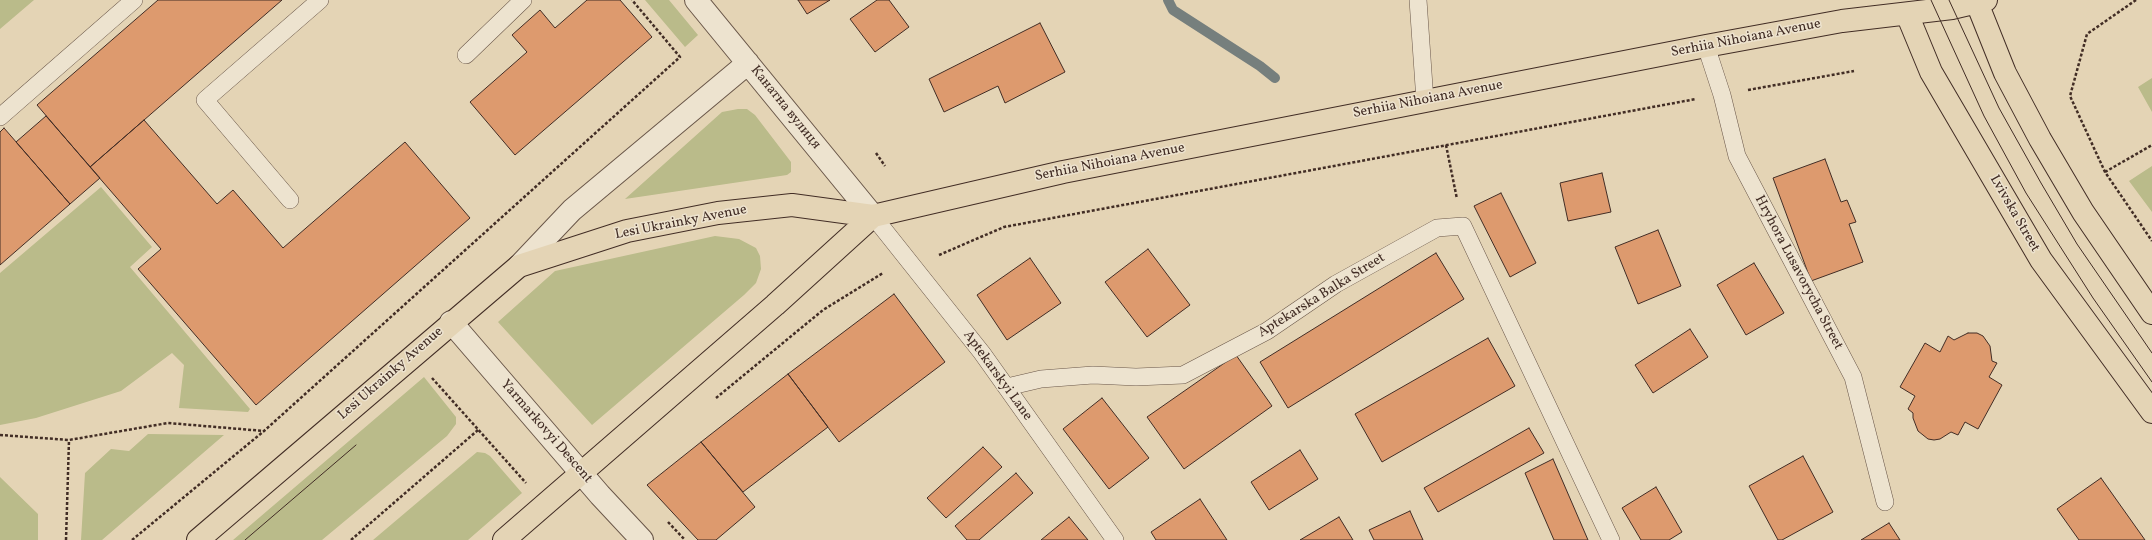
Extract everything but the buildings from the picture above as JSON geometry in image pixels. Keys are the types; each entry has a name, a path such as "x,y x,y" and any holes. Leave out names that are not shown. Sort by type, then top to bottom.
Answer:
{"main road":[{"name":"Serhiia Nihoiana Avenue","path":"873,216 1063,172 1706,46 1842,21 1905,7 1980,1"},
{"path":"1980,1 2004,73 2040,139 2083,212 2152,313"},
{"name":"Lvivska Street","path":"1905,7 1931,72 2041,260 2152,412"},
{"name":"Lesi Ukrainky Avenue","path":"198,540 451,322 519,266 626,231 718,213 792,205 873,216"},
{"path":"504,540 582,474 775,305 873,216"}],"street":[{"name":"Канатна вулиця","path":"696,0 873,216"},
{"path":"519,266 572,210 748,63"},
{"name":"Yarmarkovyi Descent","path":"451,322 582,474 642,540"}],"lane":[{"path":"0,117 134,0"},
{"path":"290,200 205,100 320,0"},
{"path":"466,55 523,0"},
{"path":"1418,0 1424,101"},
{"name":"Hryhora Lusavorycha Street","path":"1706,46 1722,95 1737,156 1853,377 1885,502"},
{"name":"Aptekarskyi Lane","path":"873,216 1007,387 1115,540"},
{"path":"1463,226 1611,540"},
{"name":"Aptekarska Balka Street","path":"1007,387 1041,379 1085,376 1182,375 1267,331 1336,284 1437,228 1463,226"}],"path":[{"path":"132,540 264,431 680,56 632,0"},
{"path":"2136,0 2087,34 2070,96 2106,172 2152,241"},
{"path":"712,402 822,310 883,273 915,268 938,256 1004,227 1854,71"},
{"path":"1446,145 1463,226"},
{"path":"2106,172 2152,145"},
{"path":"876,153 885,166"},
{"path":"427,372 528,485"},
{"path":"0,435 69,440 168,423 264,431"},
{"path":"351,540 478,430"},
{"path":"66,540 69,440"}],"green space":[{"path":"0,0 34,0 0,29"},
{"path":"645,0 669,0 698,35 685,47"},
{"path":"2152,78 2152,112 2138,87"},
{"path":"747,109 755,115 791,162 791,172 787,175 625,199 722,112"},
{"path":"2152,166 2152,212 2129,181"},
{"path":"101,187 152,247 130,267 250,409 248,412 179,408 184,365 172,353 121,391 36,418 0,425 0,273"},
{"path":"715,236 739,239 756,248 760,256 761,269 756,283 744,295 592,425 498,322 555,271"},
{"path":"424,377 456,417 456,424 447,436 322,540 233,540"},
{"path":"148,434 224,435 102,540 81,540 85,473 111,449 129,451"},
{"path":"477,452 485,453 490,456 522,493 468,540 373,540"},
{"path":"0,477 38,514 38,540 0,540"}],"waterway":[{"path":"1168,0 1173,10 1260,66 1275,78"}],"tram line":[{"path":"1931,0 1984,116 2026,193 2093,298 2152,382"},
{"path":"1949,0 1999,108 2041,183 2077,244 2152,353"},
{"path":"245,540 356,445"}]}
